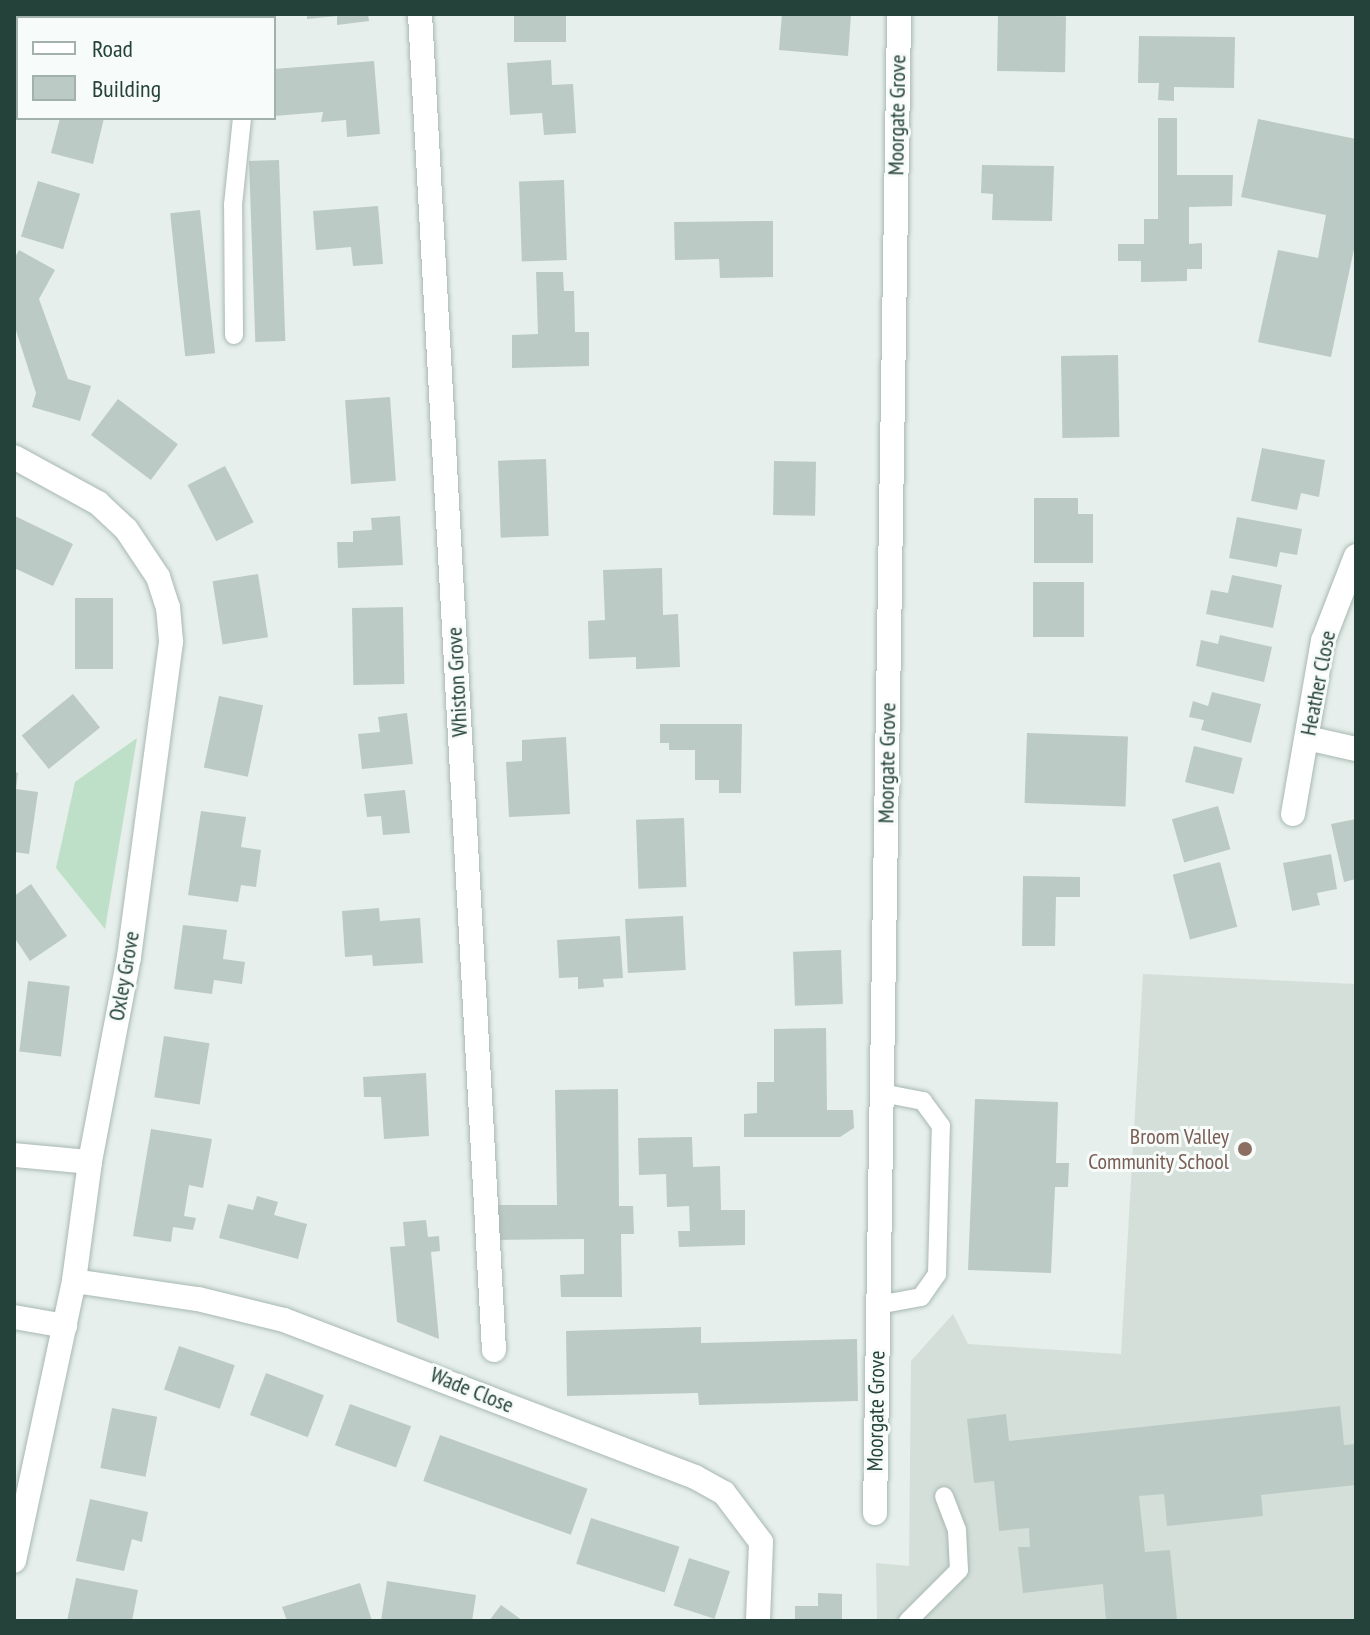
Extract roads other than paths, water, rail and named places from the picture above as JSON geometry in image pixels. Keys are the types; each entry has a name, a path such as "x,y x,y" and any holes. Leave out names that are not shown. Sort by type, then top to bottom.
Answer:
{"street":[{"name":"Whiston Grove","path":"420,14 494,1350"},
{"name":"Moorgate Grove","path":"875,1513 899,14"},
{"name":"Oxley Grove","path":"14,457 98,503 126,529 158,577 168,607 168,684 129,957 90,1162 74,1281 14,1561"},
{"name":"Heather Close","path":"1293,814 1323,641 1356,556"},
{"path":"1307,738 1356,749"},
{"path":"14,1155 90,1162"},
{"name":"Wade Close","path":"74,1281 198,1299 284,1320 695,1477 724,1493 761,1542 758,1621"},
{"path":"14,1317 65,1326"}],"lane":[{"path":"234,335 233,205 242,120"},
{"path":"878,1305 909,1303 932,1287 941,1126 923,1101 882,1093"},
{"path":"908,1621 959,1570 957,1530 944,1496"}],"place":[{"name":"Broom Valley Community School","path":"1245,1149"}]}
